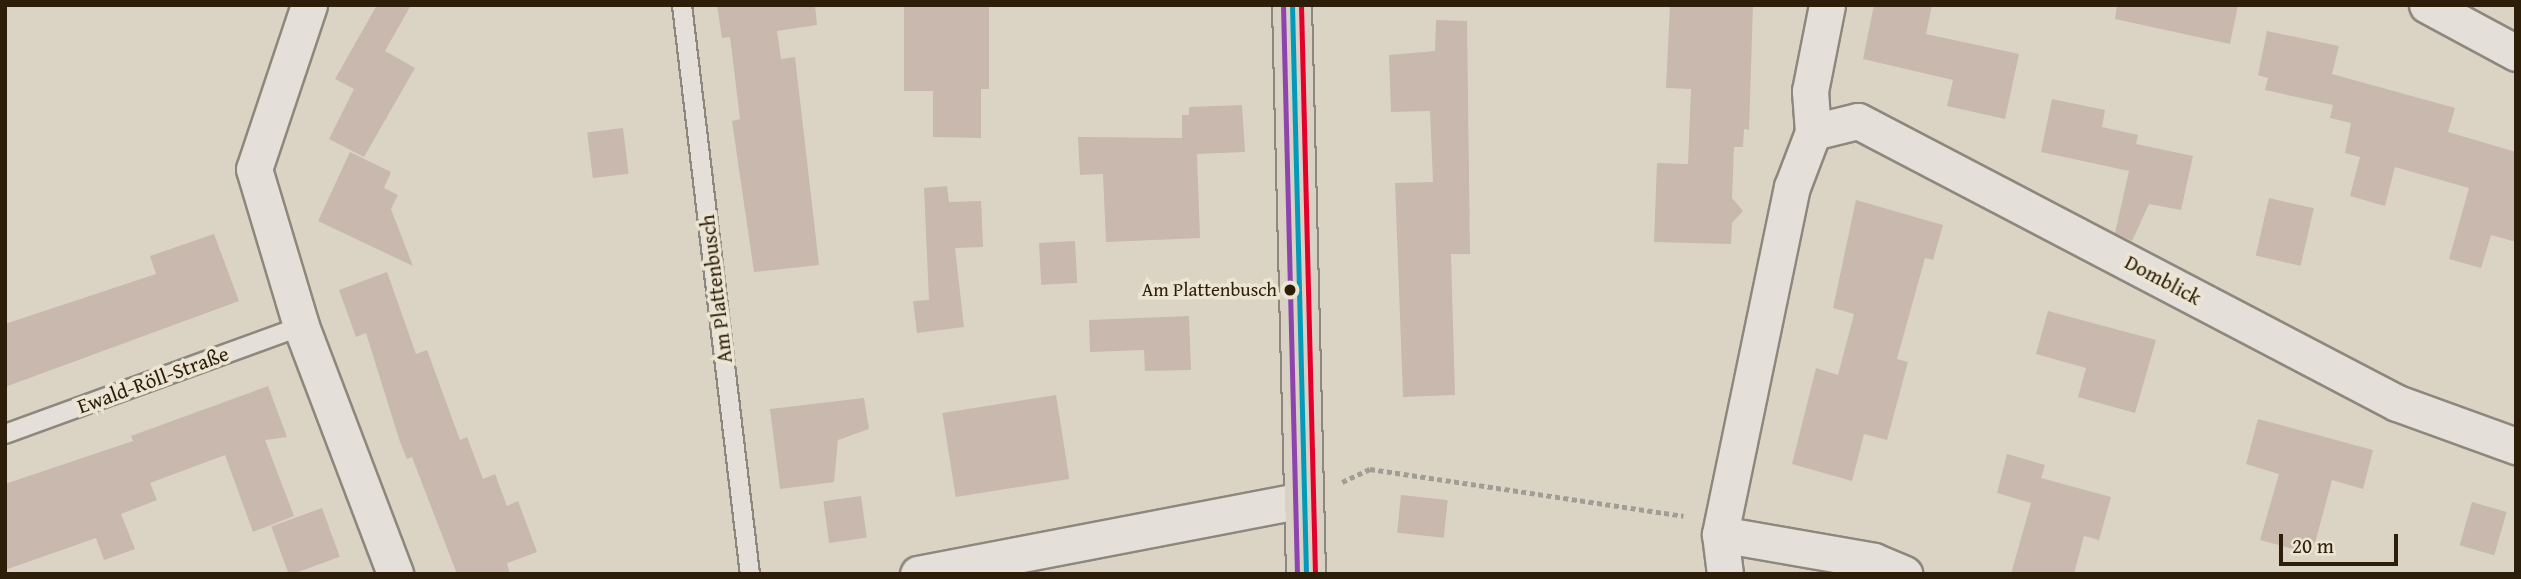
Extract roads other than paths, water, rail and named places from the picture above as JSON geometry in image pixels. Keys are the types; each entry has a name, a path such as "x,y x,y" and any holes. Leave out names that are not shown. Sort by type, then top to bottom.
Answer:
{"main road":[{"path":"1292,5 1306,574"}],"street":[{"path":"309,5 254,169 301,326 395,574"},
{"path":"1725,574 1720,534 1792,187 1813,132 1810,91 1827,5"},
{"path":"2427,5 2516,53"},
{"name":"Domblick","path":"1813,132 1858,121 2397,403 2516,446"},
{"path":"926,572 1303,500"},
{"path":"1720,534 1874,561 1904,574"}],"lane":[{"name":"Am Plattenbusch","path":"682,5 750,574"},
{"name":"Ewald-Röll-Straße","path":"5,435 301,326"}],"place":[{"name":"Am Plattenbusch","path":"1290,290"}]}
